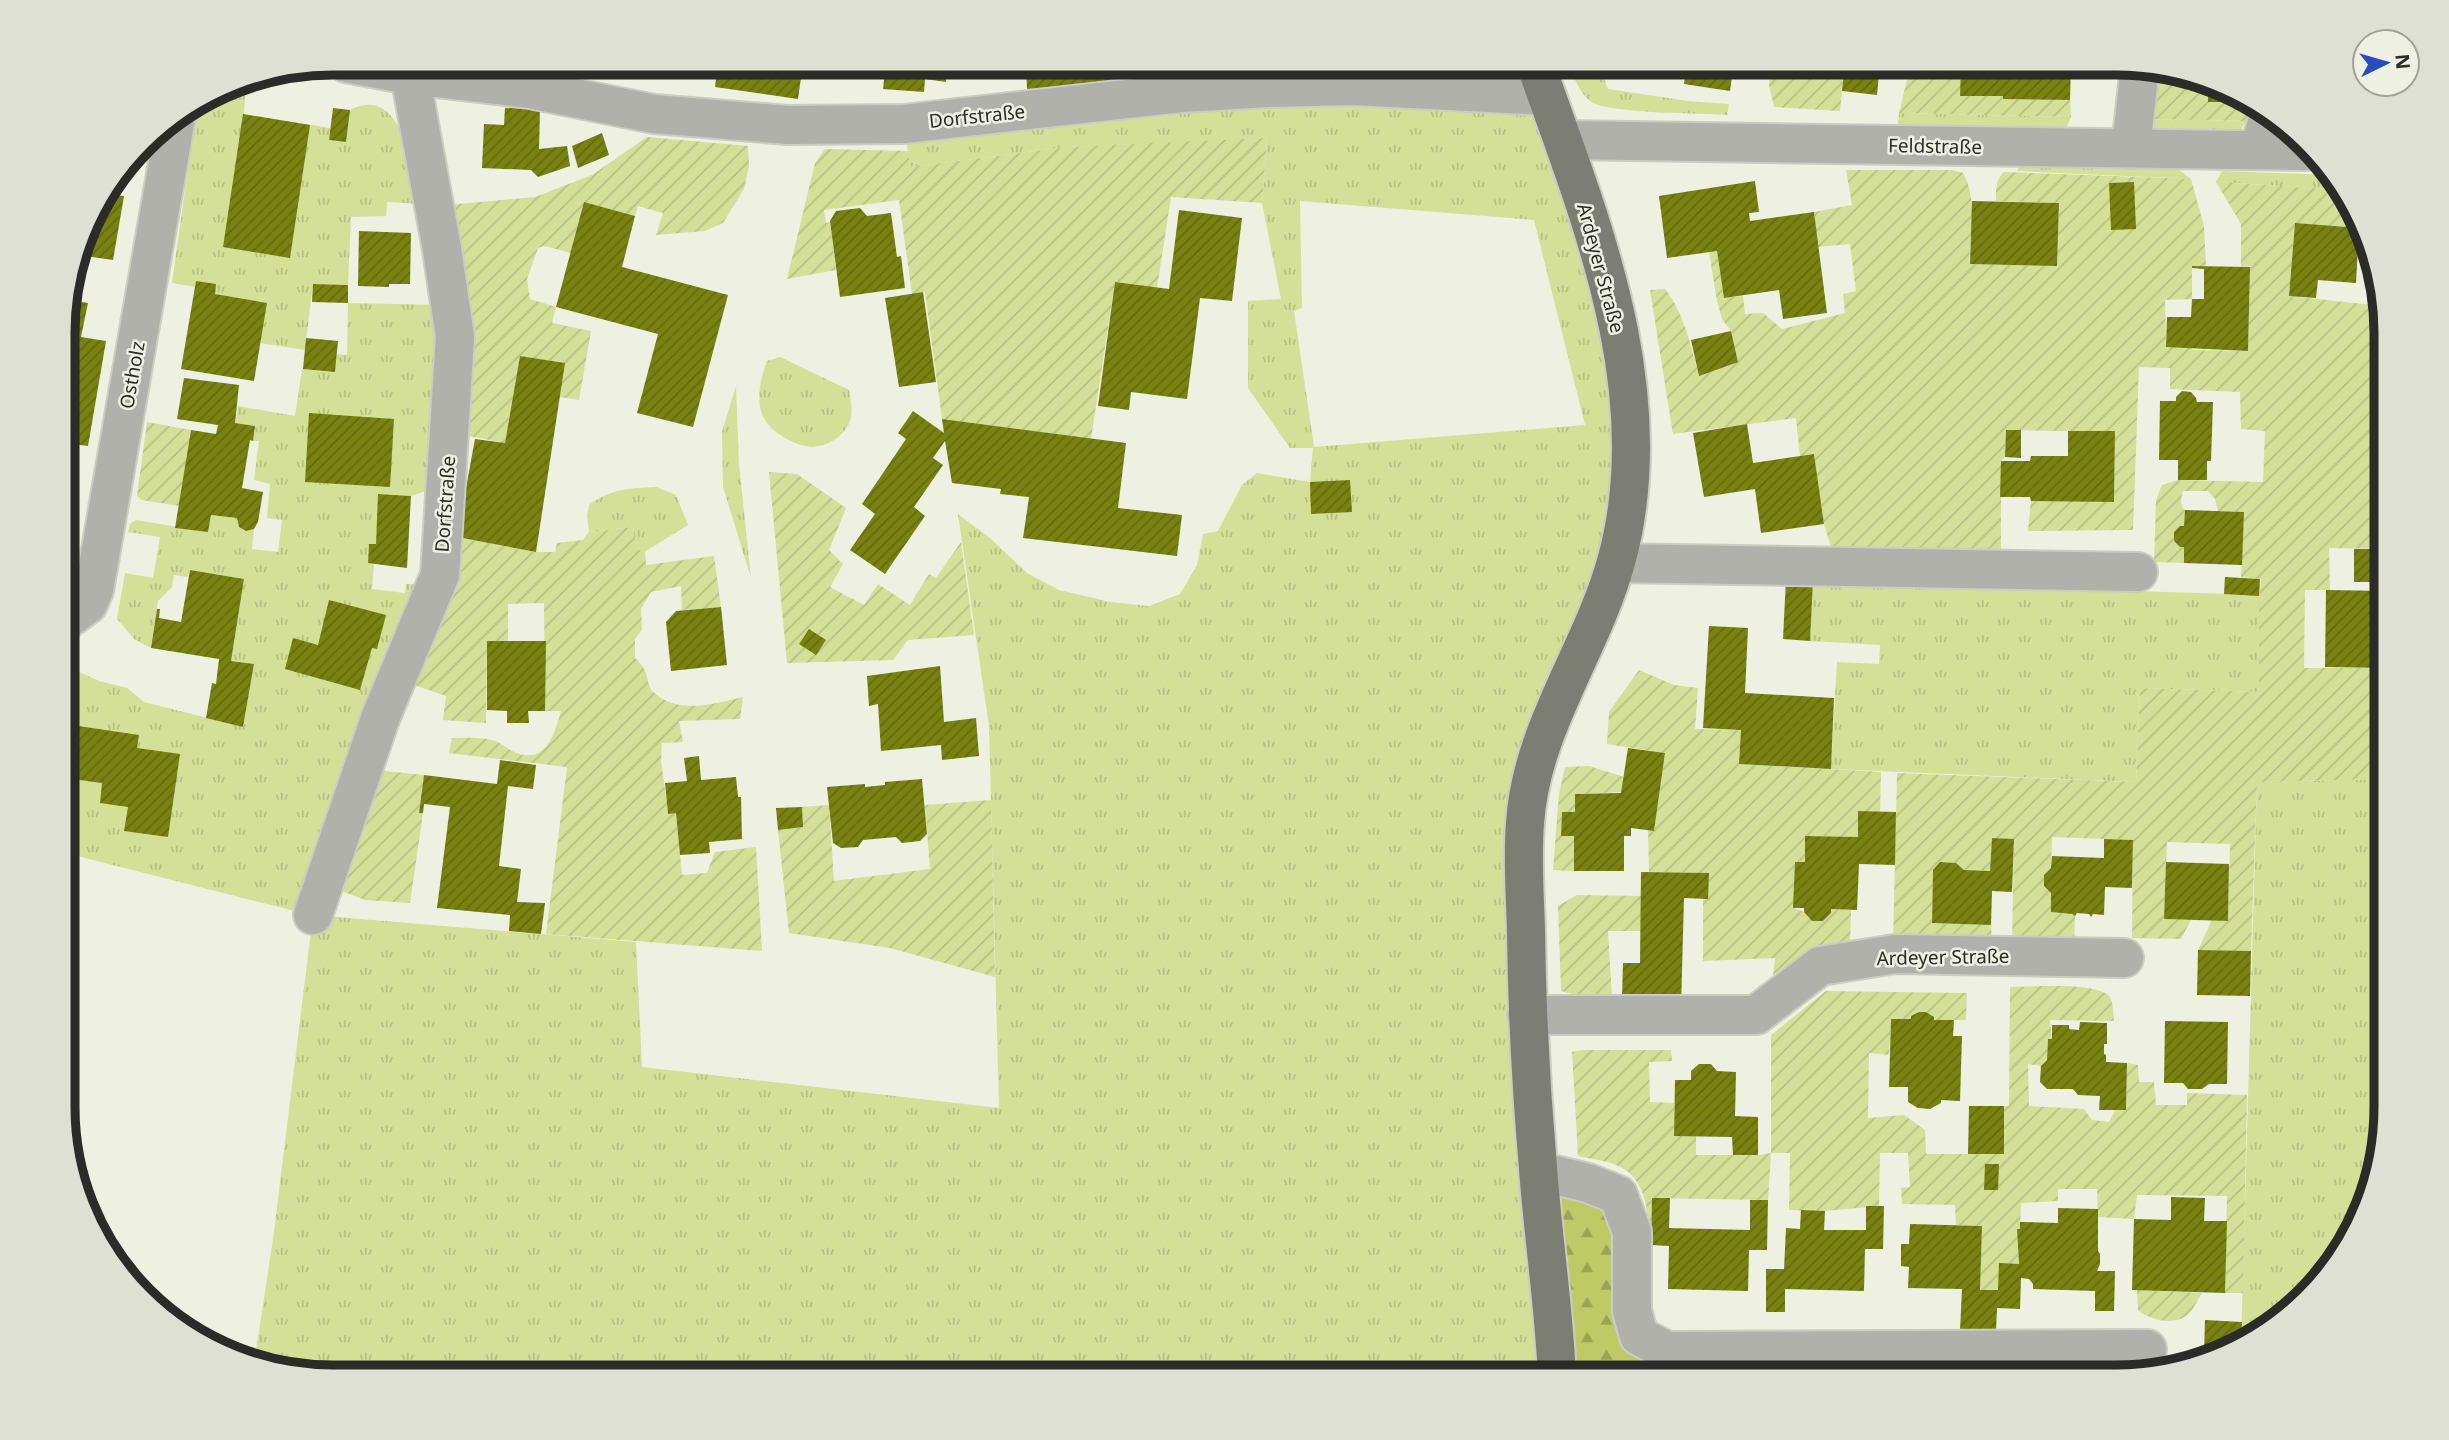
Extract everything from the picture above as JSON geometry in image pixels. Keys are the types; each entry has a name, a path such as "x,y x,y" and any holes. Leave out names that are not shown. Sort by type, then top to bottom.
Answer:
{"main road":[{"name":"Ardeyer Straße","path":"1541,80 1564,140 1616,313 1631,410 1629,492 1616,563 1539,748 1526,805 1524,851 1527,1015 1556,1365"}],"street":[{"name":"Dorfstraße","path":"313,915 381,716 440,575 455,337 410,75 530,89 654,114 788,125 904,124 1181,93 1541,80"},
{"path":"2131,148 2139,76"},
{"name":"Ostholz","path":"75,614 88,604 94,590 174,131"},
{"name":"Feldstraße","path":"1564,140 2131,148 2264,133 2292,145"},
{"path":"1616,563 2138,572"},
{"name":"Ardeyer Straße","path":"1527,1015 1756,1016 1821,966 1895,954 2124,958"},
{"path":"1538,1171 1618,1195 1632,1232 1632,1311 1639,1336 1667,1351 2147,1349"}],"green space":[{"path":"1192,75 1240,75 1239,78 1192,81"},
{"path":"1284,75 1540,75 1564,140 1629,493 1539,748 1557,1365 333,1365 299,1363 256,1353 273,1239 313,915 636,942 642,1067 999,1108 989,726 958,514 990,538 1027,573 1059,590 1110,602 1149,606 1180,594 1197,565 1203,534 1218,531 1242,485 1257,473 1310,482 1313,448 1290,448 1248,388 1248,301 1281,299 1262,203 1267,139 1066,147 910,167 904,124 1269,88","holes":["1300,201 1534,220 1585,425 1314,447 1294,311 1302,308"]},
{"path":"1573,75 1603,75 1608,89 1729,104 1727,115 1634,111 1590,101"},
{"path":"1770,75 1844,75 1840,111 1774,107 1769,85"},
{"path":"1908,75 1961,75 1960,96 2070,100 2071,117 1899,113"},
{"path":"2150,77 2199,89 2208,92 2208,102 2230,102 2252,115 2246,121 2145,119"},
{"path":"245,91 244,114 330,128 329,140 346,142 350,110 368,105 382,108 393,119 409,152 422,204 387,202 386,216 351,217 348,285 313,284 305,350 260,343 266,303 172,283 195,116"},
{"path":"1899,113 2071,117 2065,132 1904,131 1898,123"},
{"path":"2145,119 2246,121 2240,131 2149,129"},
{"path":"647,137 748,146 749,166 744,189 723,223 705,231 656,235 663,213 638,206 635,216 584,202 571,253 544,246 538,248 527,279 530,299 556,307 552,323 591,331 579,400 560,397 564,363 520,356 505,443 464,435 448,205 535,197 592,175"},
{"path":"1267,138 1262,203 1171,197 1157,288 1115,282 1091,439 942,419 925,292 912,294 899,200 824,210 826,223 830,222 836,270 787,279 815,163 825,149 908,151 910,167 1066,147"},
{"path":"2022,164 2178,169 2191,179 2017,171"},
{"path":"1846,170 1952,170 1963,173 1968,183 1972,206 1970,264 2057,266 2059,203 1996,201 1996,189 2004,172 2191,179 2204,226 2206,266 2192,266 2192,299 2165,300 2166,347 2248,351 2250,267 2241,266 2241,224 2216,182 2329,189 2339,204 2351,227 2295,224 2289,296 2372,305 2374,549 2329,548 2330,590 2305,590 2304,668 2374,668 2374,779 2257,782 2251,951 2198,950 2212,920 2228,921 2230,844 2167,842 2164,919 2191,920 2181,939 2132,938 2133,840 2052,837 2051,868 2044,875 2044,886 2051,893 2051,912 2075,916 2074,947 2012,946 2014,839 1992,838 1990,871 1964,870 1956,863 1940,862 1933,870 1932,923 1991,925 1992,948 1893,946 1897,773 2136,782 2140,688 2259,692 2261,579 2241,577 2244,512 2218,511 2215,499 2208,491 2183,491 2181,501 2185,510 2184,526 2174,532 2174,541 2184,547 2184,563 2154,562 2156,500 2162,485 2178,480 2263,482 2265,431 2241,429 2240,392 2170,389 2170,368 2139,367 2133,530 2028,531 2031,501 2114,501 2115,432 2006,430 2005,457 2001,461 2001,558 1833,554 1824,524 1814,454 1800,456 1796,418 1673,434 1650,290 1665,289 1672,299 1686,330 1699,375 1738,361 1731,331 1722,319 1717,301 1709,252 1717,251 1724,298 1743,296 1745,314 1763,313 1782,329 1845,313 1843,294 1856,291 1850,244 1818,247 1814,212 1852,205"},
{"path":"2222,171 2319,175 2329,189 2216,182"},
{"path":"348,303 444,305 436,488 411,496 379,494 376,544 369,545 368,563 374,564 372,589 405,593 406,584 422,584 299,912 75,856 75,653 79,672 99,681 127,688 144,702 243,727 254,664 231,661 244,579 190,570 188,577 174,575 172,587 158,601 151,648 134,639 117,619 125,573 153,578 160,537 128,532 130,524 136,520 208,532 211,515 237,518 239,527 246,531 254,529 252,549 278,552 282,520 267,518 270,484 254,480 259,441 253,441 255,426 235,423 238,406 295,416 302,369 335,372 337,354 347,355"},
{"path":"780,357 849,390 851,417 840,436 827,444 805,446 786,439 765,420 759,401 761,380 767,361"},
{"path":"736,386 739,464 751,578 723,487 722,432"},
{"path":"147,422 191,430 179,506 142,500 137,496"},
{"path":"769,472 797,474 846,508 829,550 843,564 830,587 864,605 878,584 910,605 929,574 936,578 961,542 974,635 908,640 893,660 787,663"},
{"path":"656,487 676,495 688,525 646,551 637,551 633,527 589,532 589,505 621,490"},
{"path":"633,527 637,550 645,551 646,565 714,556 721,607 682,610 681,586 651,592 641,609 642,630 635,639 635,658 644,669 653,692 674,703 696,706 743,697 740,719 679,721 683,742 662,743 661,760 668,813 676,813 682,875 707,873 715,852 756,847 762,951 546,934 567,767 449,753 452,738 492,740 516,753 527,755 535,754 548,744 561,711 545,711 544,603 508,604 508,641 487,641 486,723 443,720 446,696 414,685 442,613 452,575 457,537 536,552 555,552 557,543 583,540 589,532"},
{"path":"1813,581 2261,595 2259,692 2140,688 2136,782 1831,769 1837,662 1879,664 1880,645 1810,641"},
{"path":"1639,670 1674,685 1698,688 1695,729 1741,730 1739,764 1881,772 1880,812 1858,811 1858,837 1805,836 1805,862 1795,862 1794,908 1804,912 1812,921 1823,921 1831,913 1831,909 1851,910 1850,944 1813,947 1773,975 1775,958 1703,961 1703,898 1708,898 1708,873 1649,872 1648,830 1654,830 1665,753 1607,744 1609,712"},
{"path":"1589,766 1624,777 1624,792 1575,794 1575,812 1562,812 1561,836 1574,836 1574,871 1553,870 1559,794 1565,767"},
{"path":"375,770 424,775 419,812 423,813 410,903 365,900 334,888"},
{"path":"2374,779 2374,1107 2372,1141 2365,1174 2354,1206 2339,1236 2310,1277 2286,1301 2241,1332 2257,782"},
{"path":"991,800 995,977 890,948 789,933 778,830 803,827 802,807 829,805 834,881 930,869 925,805"},
{"path":"1577,895 1641,896 1641,931 1608,931 1612,998 1587,998 1561,991 1558,906"},
{"path":"2010,987 2076,987 2100,991 2111,1000 2114,1021 2050,1020 2052,1039 2048,1039 2047,1060 2041,1066 2028,1064 2029,1106 2084,1109 2092,1120 2109,1122 2115,1110 2126,1110 2127,1063 2138,1065 2139,1082 2154,1082 2156,1105 2187,1105 2187,1093 2247,1095 2243,1293 2225,1293 2227,1196 2137,1195 2134,1219 2098,1217 2097,1189 2058,1189 2058,1201 2021,1203 2020,1229 2017,1230 2019,1264 1998,1292 1980,1290 1982,1226 1956,1225 1955,1205 1902,1204 1901,1188 1910,1187 1908,1153 1880,1153 1879,1206 1825,1211 1789,1210 1790,1153 1771,1153 1771,1035 1826,991 1967,993 1966,1020 1934,1020 1934,1017 1926,1012 1911,1016 1911,1019 1891,1019 1889,1055 1869,1053 1868,1118 1904,1115 1925,1130 1926,1154 2003,1154 2004,1106 2009,1106"},
{"path":"1671,1050 1672,1061 1649,1062 1650,1102 1674,1103 1674,1135 1696,1136 1696,1155 1771,1153 1768,1200 1652,1198 1651,1245 1644,1199 1635,1178 1616,1165 1578,1156 1572,1052"},
{"path":"1538,1171 1618,1195 1641,1365 1549,1365"},
{"path":"2137,1290 2202,1293 2185,1317 2164,1321 2138,1310"},
{"path":"1641,1359 2151,1363 2116,1365 1642,1365"}],"building":[{"path":"716,75 801,75 798,99 715,87"},
{"path":"885,75 946,75 946,82 925,79 924,92 883,89"},
{"path":"1026,75 1131,75 1131,85 1027,89"},
{"path":"1685,75 1750,75 1749,79 1732,77 1730,91 1684,84"},
{"path":"1844,75 1879,75 1877,95 1842,91"},
{"path":"1961,75 2071,75 2070,100 1960,96"},
{"path":"2208,92 2230,102 2208,102"},
{"path":"333,108 350,110 346,142 329,140"},
{"path":"505,108 540,109 539,149 567,146 570,166 538,177 531,170 482,168 484,124 504,125"},
{"path":"243,114 310,125 290,258 223,247"},
{"path":"602,133 609,155 578,168 572,146"},
{"path":"1755,181 1759,212 1749,213 1750,221 1814,212 1827,313 1783,319 1779,290 1724,298 1717,251 1667,258 1659,196"},
{"path":"2134,182 2136,229 2111,230 2109,183"},
{"path":"116,195 124,196 113,260 87,256 102,219"},
{"path":"1972,201 2059,203 2057,266 1970,264"},
{"path":"584,202 635,216 622,267 728,295 693,427 637,413 658,334 556,307"},
{"path":"860,208 867,216 891,213 897,257 901,256 905,288 840,297 830,221 836,211"},
{"path":"1179,210 1242,218 1232,301 1200,298 1187,399 1131,392 1129,410 1098,406 1115,282 1169,289"},
{"path":"2295,223 2351,227 2358,245 2356,283 2318,280 2316,298 2289,296"},
{"path":"359,231 411,233 410,284 389,284 389,287 358,286"},
{"path":"2192,266 2250,267 2248,351 2166,347 2167,317 2191,317 2192,299 2204,299 2204,269"},
{"path":"196,281 216,284 215,294 267,303 254,381 181,369"},
{"path":"313,284 348,285 348,303 312,302"},
{"path":"923,292 936,382 899,387 885,298"},
{"path":"77,301 88,303 81,337 106,341 88,446 75,444"},
{"path":"1731,331 1738,362 1699,376 1691,340"},
{"path":"306,338 338,341 335,372 303,369"},
{"path":"520,356 565,363 536,552 457,537 475,439 505,443"},
{"path":"184,378 239,385 235,423 255,426 242,488 263,492 258,522 254,529 246,531 239,527 237,518 211,515 208,532 175,528 191,430 216,434 218,425 177,419"},
{"path":"2182,391 2191,392 2197,402 2213,402 2211,461 2207,461 2207,480 2178,480 2178,460 2159,460 2160,401 2176,401"},
{"path":"913,411 944,433 942,419 1126,443 1118,508 1182,515 1177,556 1023,538 1029,497 1000,494 1001,489 952,483 945,441 933,458 943,465 914,507 925,516 885,574 850,550 875,514 862,504 906,439 898,433"},
{"path":"309,413 394,419 390,487 305,482"},
{"path":"1747,424 1753,463 1814,454 1824,524 1761,533 1755,489 1704,497 1693,433"},
{"path":"2006,430 2021,430 2021,458 2005,457"},
{"path":"2068,431 2115,431 2114,502 2031,501 2030,497 2000,497 2001,461 2030,461 2031,456 2068,456"},
{"path":"1350,480 1352,512 1311,514 1310,482"},
{"path":"378,494 411,496 407,568 368,563 369,544 376,544"},
{"path":"2185,510 2244,512 2242,565 2184,563 2184,547 2174,541 2174,532 2184,526"},
{"path":"2354,549 2374,549 2374,582 2354,582"},
{"path":"190,570 244,579 231,661 254,664 243,727 206,718 212,683 216,684 219,659 151,648 157,609 160,609 159,618 181,622"},
{"path":"2225,577 2260,579 2259,596 2224,594"},
{"path":"1786,579 1813,581 1810,641 1783,639"},
{"path":"2326,590 2374,591 2374,668 2325,667"},
{"path":"329,600 386,615 377,649 372,648 360,690 285,669 293,638 318,645"},
{"path":"721,607 727,665 671,671 666,622 676,611"},
{"path":"1709,626 1748,628 1745,693 1834,698 1831,769 1739,764 1741,730 1703,728"},
{"path":"809,629 826,640 816,655 799,644"},
{"path":"487,641 546,641 545,711 528,711 529,723 507,723 507,711 487,710"},
{"path":"940,666 944,722 976,718 979,756 942,760 941,745 881,751 878,704 869,706 867,676"},
{"path":"75,725 139,735 137,748 180,754 168,837 124,831 128,807 100,803 102,783 75,779"},
{"path":"1628,748 1665,753 1654,831 1631,828 1631,836 1624,836 1624,871 1574,871 1574,836 1561,836 1562,812 1575,812 1575,794 1621,793"},
{"path":"699,756 701,780 736,777 738,797 741,797 742,839 709,842 710,853 680,855 676,813 668,814 665,783 687,781 684,758"},
{"path":"500,760 536,765 533,789 508,786 499,866 521,869 517,902 545,903 541,934 509,931 510,915 437,908 450,807 424,804 423,813 419,813 424,775 497,784"},
{"path":"922,779 927,834 920,841 902,843 896,837 863,840 858,847 841,848 833,843 827,787 865,784 865,787 885,785 885,782"},
{"path":"802,807 803,827 778,830 776,808"},
{"path":"1858,811 1896,812 1895,865 1859,864 1857,910 1831,909 1831,913 1823,921 1812,921 1804,908 1793,908 1795,862 1805,862 1805,836 1858,837"},
{"path":"1992,838 2014,839 2012,892 1992,891 1991,925 1932,923 1933,870 1940,862 1956,863 1964,870 1990,871"},
{"path":"2104,839 2133,840 2132,888 2105,887 2104,915 2093,914 2091,917 2089,914 2077,913 2075,916 2051,912 2051,893 2044,886 2044,875 2051,868 2052,856 2104,858"},
{"path":"2166,862 2229,864 2228,921 2164,919"},
{"path":"1641,872 1709,873 1708,899 1684,898 1681,1007 1622,998 1623,963 1640,963"},
{"path":"2198,950 2251,951 2250,996 2197,995"},
{"path":"1926,1012 1934,1017 1934,1020 1954,1020 1953,1036 1962,1036 1960,1101 1941,1100 1941,1103 1930,1109 1918,1108 1908,1102 1908,1087 1889,1087 1891,1019 1911,1019 1911,1016"},
{"path":"2165,1021 2228,1022 2227,1084 2209,1084 2202,1089 2188,1089 2183,1083 2164,1083"},
{"path":"2080,1022 2107,1023 2107,1044 2104,1044 2106,1062 2127,1063 2126,1110 2099,1110 2100,1096 2078,1095 2073,1089 2047,1089 2040,1082 2041,1066 2047,1060 2048,1039 2052,1039 2052,1025 2069,1025 2069,1029 2079,1030"},
{"path":"1699,1064 1711,1064 1717,1071 1736,1072 1735,1116 1758,1117 1758,1155 1733,1155 1732,1137 1674,1136 1675,1080 1691,1080 1691,1071"},
{"path":"1969,1106 2004,1106 2004,1154 1968,1154"},
{"path":"1985,1164 1999,1164 1998,1190 1984,1190"},
{"path":"2171,1197 2205,1198 2204,1221 2227,1221 2225,1293 2132,1290 2134,1219 2171,1220"},
{"path":"1652,1198 1670,1198 1669,1228 1750,1230 1750,1200 1768,1200 1767,1250 1749,1250 1748,1291 1668,1289 1669,1246 1651,1245"},
{"path":"1866,1206 1884,1206 1883,1249 1865,1249 1864,1291 1785,1289 1785,1312 1766,1312 1766,1269 1784,1269 1786,1228 1800,1229 1801,1210 1825,1211 1824,1230 1866,1230"},
{"path":"2058,1208 2098,1209 2100,1264 2097,1271 2115,1271 2114,1311 2095,1311 2095,1291 2033,1289 2029,1279 2021,1278 2020,1309 1997,1308 1996,1332 1960,1331 1962,1289 1908,1288 1909,1267 1901,1266 1901,1244 1909,1244 1910,1224 1982,1226 1980,1290 1998,1290 1999,1263 2019,1264 2017,1229 2020,1229 2020,1222 2058,1223"},
{"path":"2205,1320 2242,1322 2242,1332 2204,1349"}]}
